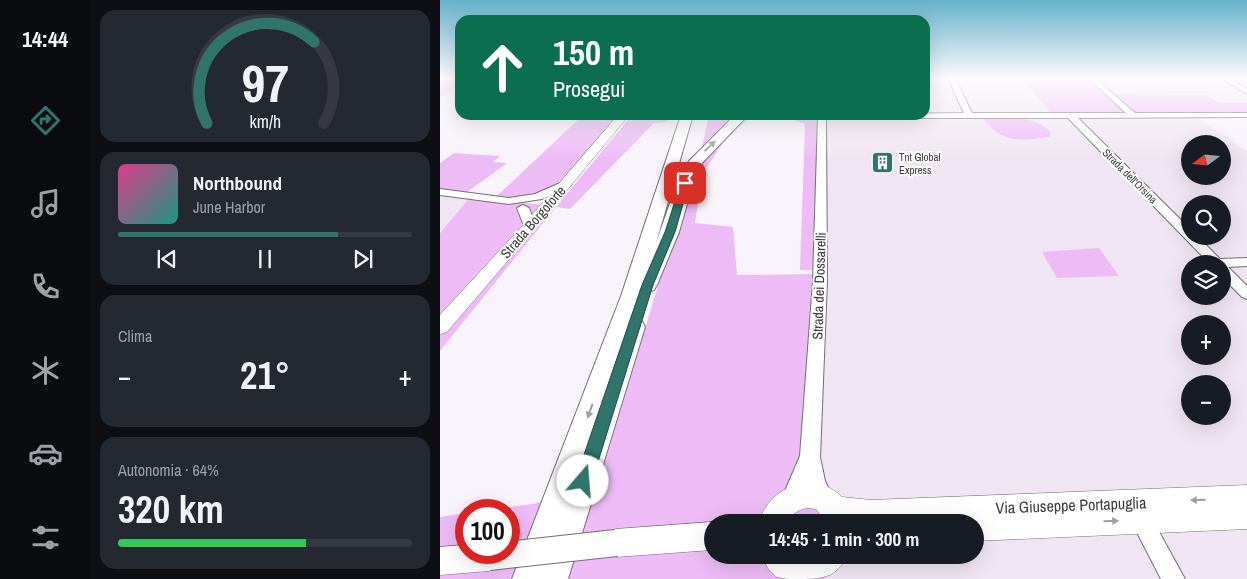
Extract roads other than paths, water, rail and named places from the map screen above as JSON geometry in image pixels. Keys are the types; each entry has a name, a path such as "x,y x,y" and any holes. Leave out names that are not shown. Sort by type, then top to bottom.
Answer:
{"highway":[{"path":"529,579 631,296 685,120"},
{"path":"551,579 647,285 694,120"},
{"path":"647,285 670,232 685,183 696,162 737,120"}],"main road":[{"name":"Strada Borgoforte","path":"440,327 530,226 544,200 566,183 620,120"},
{"name":"Via Giuseppe Portapuglia","path":"777,514 808,494 833,510 871,513 1137,511 1247,516"},
{"name":"Via Giuseppe Portapuglia","path":"984,526 1247,498"},
{"path":"440,561 704,537"},
{"path":"785,567 807,571 826,566"}],"street":[{"path":"964,105 969,115"},
{"path":"1122,105 1134,116"},
{"path":"930,115 1247,115"},
{"path":"1237,115 1247,122"},
{"name":"Strada dell'Orsina","path":"1071,116 1181,227"},
{"name":"Strada dei Dossarelli","path":"822,120 820,281 810,457 816,484 833,510"},
{"path":"440,192 509,201 544,200"},
{"path":"523,208 544,200"},
{"path":"509,201 523,208 530,226"},
{"name":"Strada dell'Orsina","path":"1199,245 1209,255"},
{"path":"1231,264 1247,262"},
{"name":"Strada dell'Orsina","path":"1231,277 1247,294"},
{"name":"Strada dei Dossarelli","path":"776,514 810,457"},
{"path":"1137,511 1173,579"}],"place":[{"name":"Tnt Global Express","path":"883,163"}]}
